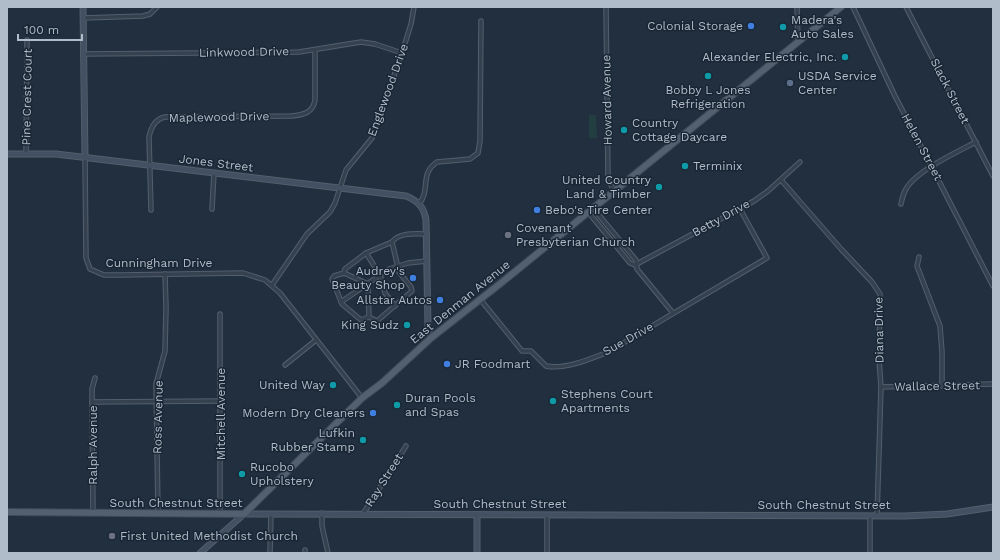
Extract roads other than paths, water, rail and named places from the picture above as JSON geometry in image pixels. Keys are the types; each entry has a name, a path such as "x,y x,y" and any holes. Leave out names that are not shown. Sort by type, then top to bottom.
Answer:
{"main road":[{"name":"Cunningham Drive","path":"83,7 85,158"},
{"name":"East Denman Avenue","path":"200,553 244,514 362,398 382,383 430,338 591,210 841,7"},
{"name":"Jones Street","path":"7,154 56,154 339,187 406,196 419,204"},
{"path":"419,204 424,211 427,234 428,320 430,338"},
{"name":"South Chestnut Street","path":"7,512 93,514 322,513 876,516 947,514 993,507"},
{"path":"477,553 478,515"}],"street":[{"path":"83,18 144,16 150,14 157,7"},
{"name":"Englewood Drive","path":"272,285 307,234 330,212 335,203 339,187 351,162 372,138 402,53 411,24 414,7"},
{"name":"Howard Avenue","path":"606,7 608,179 614,191"},
{"path":"796,7 798,41"},
{"name":"Helen Street","path":"853,7 894,94 933,167 993,286"},
{"name":"Slack Street","path":"906,7 993,176"},
{"path":"419,204 424,198 427,174 433,165 444,161 470,160 478,153 480,141 480,21"},
{"name":"Pine Crest Court","path":"26,154 27,40"},
{"name":"Linkwood Drive","path":"83,54 315,50 344,43 362,42 375,44 402,53"},
{"name":"Maplewood Drive","path":"151,210 150,131 156,121 160,118 291,116 308,113 314,106 316,100 315,50"},
{"path":"901,204 906,189 911,182 938,162 976,142"},
{"name":"Cunningham Drive","path":"85,158 86,258 90,269 104,274 243,274 259,277 272,285 362,398"},
{"name":"Betty Drive","path":"635,265 740,209 768,191 800,162"},
{"path":"212,209 214,173"},
{"name":"Diana Drive","path":"781,180 880,294 880,387 876,516"},
{"name":"Sue Drive","path":"479,299 522,351 531,351 546,366 551,367 567,365 608,352 767,258 740,209"},
{"path":"591,210 636,260 635,265"},
{"path":"591,210 630,263 635,265 673,313"},
{"path":"344,273 345,269 366,253 392,242 394,239 404,235 427,234"},
{"path":"369,317 375,321 379,321 412,291 412,288 399,272 392,242"},
{"path":"366,253 380,275 384,294 395,306"},
{"path":"918,257 917,266 940,326 942,386"},
{"path":"341,302 380,275 397,266 427,261"},
{"path":"368,284 344,273 334,276 332,279 344,307 359,319 364,320 369,317"},
{"name":"Ross Avenue","path":"158,513 156,384 164,351 166,307 164,274"},
{"path":"368,284 369,317"},
{"name":"Mitchell Avenue","path":"220,314 220,514"},
{"path":"285,365 316,340"},
{"name":"Ralph Avenue","path":"93,514 92,389 95,378"},
{"name":"Wallace Street","path":"880,387 993,384"},
{"path":"92,402 122,401 156,403 220,401"},
{"name":"Ray Street","path":"363,514 406,446"},
{"path":"322,513 322,526 328,553"},
{"path":"270,553 271,514"},
{"path":"547,515 548,553"},
{"path":"870,516 870,553"}],"place":[{"name":"Colonial Storage","path":"751,26"},
{"name":"Madera's Auto Sales","path":"783,27"},
{"name":"Alexander Electric, Inc.","path":"845,57"},
{"name":"Bobby L Jones Refrigeration","path":"708,76"},
{"name":"USDA Service Center","path":"790,83"},
{"name":"Country Cottage Daycare","path":"624,130"},
{"name":"Terminix","path":"685,166"},
{"name":"United Country Land & Timber","path":"659,187"},
{"name":"Bebo's Tire Center","path":"537,210"},
{"name":"Covenant Presbyterian Church","path":"508,235"},
{"name":"Audrey's Beauty Shop","path":"413,278"},
{"name":"Allstar Autos","path":"440,300"},
{"name":"King Sudz","path":"407,325"},
{"name":"JR Foodmart","path":"447,364"},
{"name":"United Way","path":"333,385"},
{"name":"Stephens Court Apartments","path":"553,401"},
{"name":"Duran Pools and Spas","path":"397,405"},
{"name":"Modern Dry Cleaners","path":"373,413"},
{"name":"Lufkin Rubber Stamp","path":"363,440"},
{"name":"Rucobo Upholstery","path":"242,474"},
{"name":"First United Methodist Church","path":"112,536"}]}
